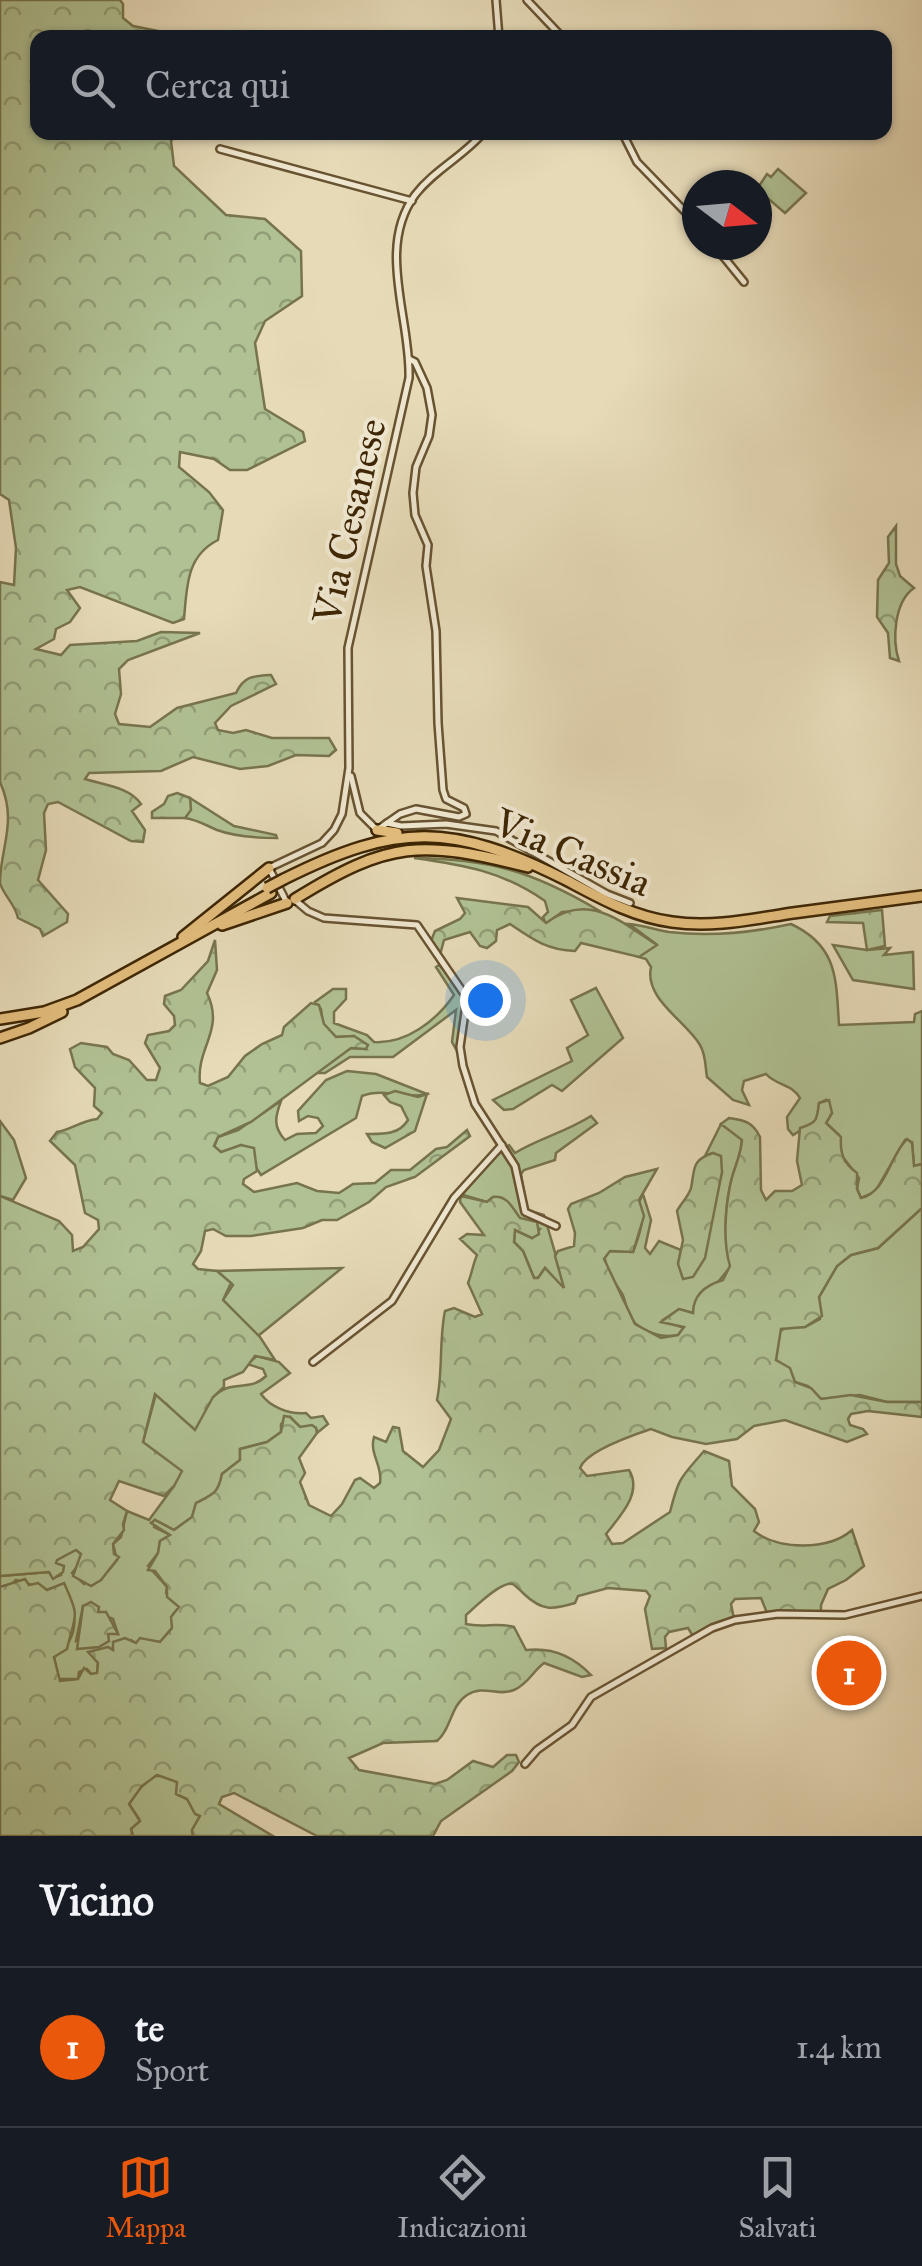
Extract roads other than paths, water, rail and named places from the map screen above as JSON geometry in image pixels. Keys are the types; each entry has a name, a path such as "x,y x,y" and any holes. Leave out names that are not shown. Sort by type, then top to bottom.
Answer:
{"highway":[{"path":"378,830 430,835"},
{"name":"Via Cassia","path":"0,1016 50,1010 91,993 349,848 402,836 430,835 493,848 628,911 679,923 726,923 922,899"},
{"name":"Via Cassia","path":"286,881 349,853 405,841 431,840 530,867 626,916 680,928 731,928 922,899"},
{"path":"196,934 291,901 353,864 400,850 462,852 530,867"},
{"path":"183,937 269,868"},
{"name":"Via Cassia","path":"0,1016 70,998 269,891"},
{"path":"0,1038 30,1028 91,993"}],"street":[{"path":"496,0 498,30"},
{"path":"527,0 555,30"},
{"path":"220,149 412,200 476,140"},
{"path":"626,140 637,162 682,208"},
{"name":"Via Cesanese","path":"269,868 315,848 331,834 342,812 349,768 349,643 407,394 409,359 396,258 412,200"},
{"path":"726,260 744,282"},
{"path":"349,768 358,807 366,821 378,830 416,808 459,817 466,813 462,806 449,802 443,792 428,546 416,518 413,493 416,467 429,436 432,415 424,380 416,362 409,359"},
{"path":"388,822 496,831 607,894 630,902"},
{"path":"269,868 291,901 322,918 412,923 422,929 442,964 466,994 468,1006 460,1054 475,1104 516,1170 525,1212 556,1226"},
{"path":"312,1362 392,1301 454,1198 502,1144"},
{"path":"525,1764 537,1750 572,1726 591,1697 712,1628 735,1620 778,1614 845,1615 922,1596"}],"place":[{"name":"te","path":"849,1673"}]}
